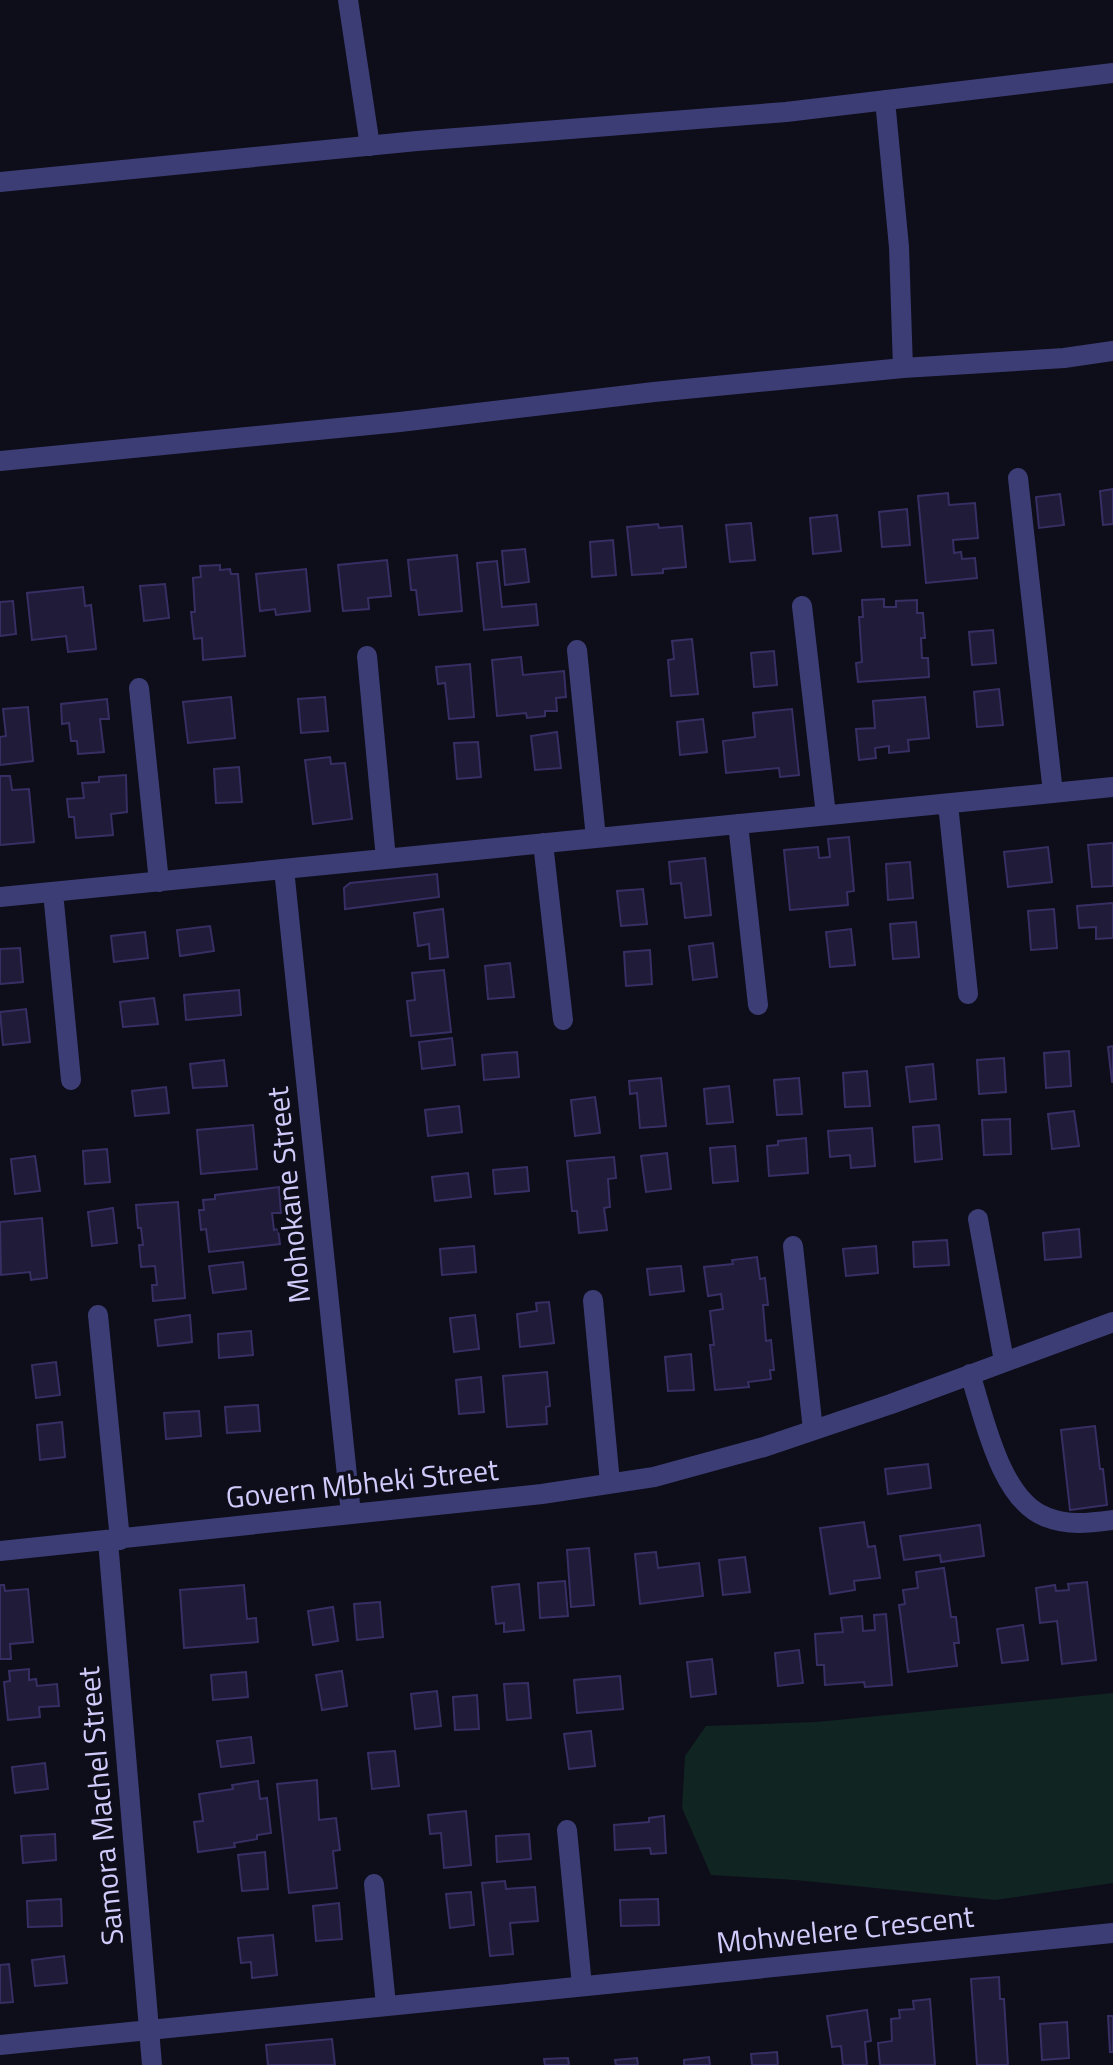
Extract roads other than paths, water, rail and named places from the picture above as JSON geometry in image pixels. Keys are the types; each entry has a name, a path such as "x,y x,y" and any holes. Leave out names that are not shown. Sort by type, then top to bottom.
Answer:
{"street":[{"path":"348,0 370,146"},
{"path":"0,182 370,146 786,112 1113,73"},
{"path":"885,100 899,247 903,368"},
{"path":"0,461 400,422 654,392 903,368 1064,358 1113,351"},
{"path":"1018,478 1053,793"},
{"path":"802,606 826,815"},
{"path":"577,650 596,838"},
{"path":"367,656 386,859"},
{"path":"139,688 159,882"},
{"path":"0,897 1113,787"},
{"path":"948,804 968,994"},
{"path":"738,824 758,1005"},
{"path":"543,843 563,1020"},
{"name":"Mohokane Street","path":"284,869 351,1514"},
{"path":"53,892 71,1080"},
{"path":"978,1219 1004,1361"},
{"path":"793,1246 813,1430"},
{"path":"593,1300 610,1483"},
{"path":"98,1315 114,1540"},
{"name":"Govern Mbheki Street","path":"0,1551 542,1494 654,1477 764,1447 1113,1322"},
{"path":"970,1374 999,1461 1017,1496 1044,1517 1077,1524 1113,1520"},
{"name":"Samora Machel Street","path":"114,1540 152,2065"},
{"path":"567,1830 582,1986"},
{"path":"374,1884 386,2005"},
{"name":"Mohwelere Crescent","path":"0,2045 1113,1933"}]}
